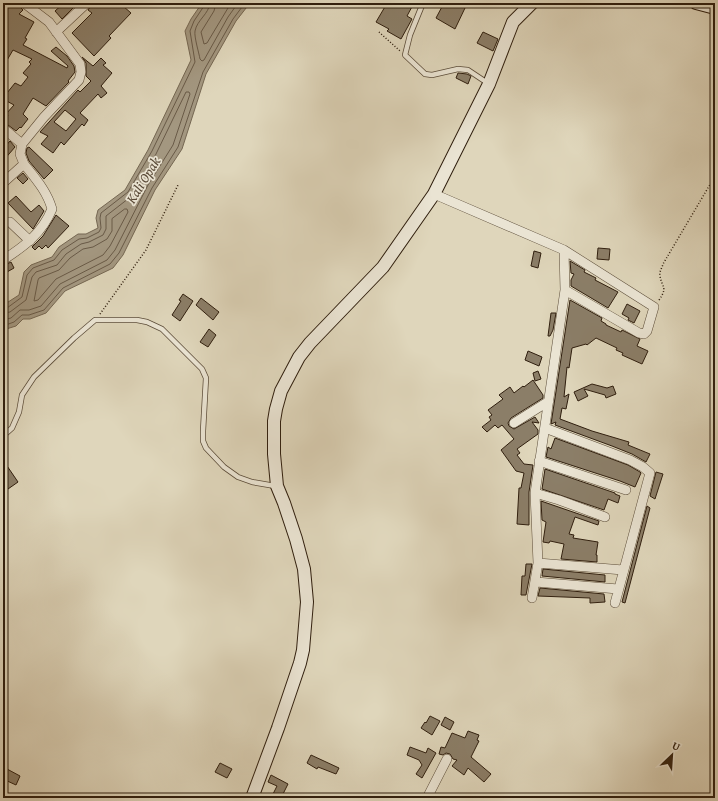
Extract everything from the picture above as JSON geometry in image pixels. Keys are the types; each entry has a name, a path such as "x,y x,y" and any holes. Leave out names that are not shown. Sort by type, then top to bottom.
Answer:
{"street":[{"path":"3,260 30,241 43,226 52,208 49,198 38,181 24,164 20,154 22,144 44,117 79,80 81,72 80,64 49,22 24,3"},
{"path":"56,32 87,3"},
{"path":"254,797 298,669 303,650 307,602 304,569 296,539 277,486 274,454 274,421 278,401 289,376 299,358 310,343 383,267 434,194 489,84 513,22 532,3"},
{"path":"696,3 715,8"},
{"path":"3,128 22,144"},
{"path":"3,183 24,164"},
{"path":"434,194 564,250 654,307 647,331 642,334 564,290"},
{"path":"10,222 30,241"},
{"path":"532,598 536,582 538,563 535,493 564,290 564,250"},
{"path":"514,422 549,401"},
{"path":"545,428 630,460 643,467 650,473 614,602"},
{"path":"539,461 626,490"},
{"path":"535,493 605,517"},
{"path":"538,563 623,570"},
{"path":"536,582 618,589"},
{"path":"427,798 447,759"}],"lane":[{"path":"424,3 410,35 405,55 425,74 432,75 458,69 468,70 489,84"},
{"path":"3,436 12,428 19,412 22,395 34,377 74,338 95,320 138,320 147,322 162,329 202,368 206,378 203,431 203,441 206,448 224,467 238,477 252,482 277,486"}],"path":[{"path":"379,32 405,55"},
{"path":"654,307 662,296 664,289 659,275 663,264 715,176"},
{"path":"95,320 146,250 178,186"}],"water":[{"name":"Kali Opak","path":"202,3 250,3 236,21 206,74 182,149 155,190 123,255 113,268 65,291 46,313 30,319 23,319 16,326 3,330 3,304 19,295 24,272 31,265 52,257 59,247 78,234 86,234 98,228 96,218 98,210 125,190 148,150 191,60 185,31"}],"building":[{"path":"3,3 17,4 23,10 19,14 34,22 25,38 27,39 23,45 67,68 68,66 51,51 56,47 67,56 74,66 75,72 68,81 69,82 46,106 33,98 23,114 28,119 21,128 20,127 16,131 4,122 8,115 6,114 14,105 3,98 15,83 21,86 28,77 23,73 31,64 29,62 32,59 13,50 3,67"},
{"path":"64,3 78,3 62,19 55,11"},
{"path":"93,3 126,3 123,6 131,13 109,36 111,38 94,56 72,33 92,13 88,10"},
{"path":"393,3 414,3 407,16 412,19 401,39 387,31 389,29 376,22 386,5 390,7"},
{"path":"444,3 456,3 465,8 455,29 436,18"},
{"path":"483,32 498,39 493,51 477,43"},
{"path":"82,57 93,66 101,58 106,63 103,65 112,73 101,86 107,93 101,98 98,94 80,113 88,120 84,126 82,124 64,145 61,142 53,153 41,144 48,136 40,132 78,90 80,92 91,81 86,76 86,63","holes":["65,110 76,119 66,131 54,122"]},
{"path":"458,73 471,76 468,84 456,78"},
{"path":"10,141 15,147 3,161 3,149"},
{"path":"29,147 53,170 44,179 29,161 26,153 27,148"},
{"path":"23,173 28,179 23,184 17,178"},
{"path":"16,196 31,212 39,205 44,211 33,229 8,203"},
{"path":"56,215 69,226 48,248 46,245 42,249 39,246 35,250 32,247 43,236"},
{"path":"598,248 610,249 609,260 597,259"},
{"path":"534,251 541,253 538,268 531,266"},
{"path":"570,261 585,270 584,272 596,278 595,280 618,292 608,308 571,286 571,280 574,274 571,273"},
{"path":"11,262 14,268 7,272 3,266"},
{"path":"183,294 193,301 180,321 172,315 181,301 179,300"},
{"path":"201,298 219,312 213,320 196,305"},
{"path":"570,300 602,318 601,321 606,325 621,332 622,330 640,339 637,346 648,351 642,364 622,355 623,353 616,350 617,348 596,338 587,345 572,348 569,368 567,367 564,397 569,394 566,409 562,408 560,419 592,431 629,442 628,445 650,454 646,462 632,454 555,425 556,422 551,424"},
{"path":"627,304 640,311 634,323 622,314"},
{"path":"551,313 556,313 553,330 550,336 548,336"},
{"path":"209,329 216,335 208,347 200,342"},
{"path":"528,351 542,357 539,366 525,360"},
{"path":"538,371 541,379 535,381 533,373"},
{"path":"533,380 543,395 543,398 511,418 508,423 509,426 514,429 535,417 539,423 532,422 538,430 538,434 517,449 520,453 517,455 524,464 533,465 529,492 529,525 517,524 519,488 521,488 524,473 516,471 501,450 514,439 502,425 498,428 495,425 487,432 482,427 491,420 489,417 492,415 488,410 503,399 499,395 510,387 514,393"},
{"path":"592,384 607,388 613,386 616,394 606,398 605,395 584,389 588,396 578,401 574,392"},
{"path":"555,438 628,465 640,472 641,473 635,487 546,457 548,447 551,449"},
{"path":"3,460 18,482 8,489 3,483"},
{"path":"545,469 615,493 620,496 618,503 608,499 604,510 542,489"},
{"path":"656,472 663,474 655,499 650,496"},
{"path":"541,501 599,521 598,525 575,517 569,534 574,535 573,538 598,542 596,555 597,562 561,559 564,544 550,541 549,543 543,542 546,522 542,520"},
{"path":"647,506 650,508 625,603 622,602"},
{"path":"526,564 532,564 526,595 521,595 522,576 525,576"},
{"path":"543,569 605,575 605,582 542,576"},
{"path":"540,588 604,594 605,602 590,603 590,598 538,596"},
{"path":"430,716 440,721 432,735 421,728"},
{"path":"445,717 454,722 450,730 441,725"},
{"path":"468,731 479,735 477,740 479,741 471,757 491,774 484,782 468,768 464,775 452,766 457,760 453,759 450,754 439,754 441,747 445,748 452,733 465,738"},
{"path":"410,747 426,753 428,748 436,753 422,778 416,774 422,765 419,760 407,755"},
{"path":"311,755 339,768 336,774 318,767 317,769 307,763"},
{"path":"220,763 232,769 227,778 215,772"},
{"path":"7,769 20,776 16,785 3,779 3,772 6,773"},
{"path":"271,775 288,784 281,798 271,798 277,786 268,782"}]}
